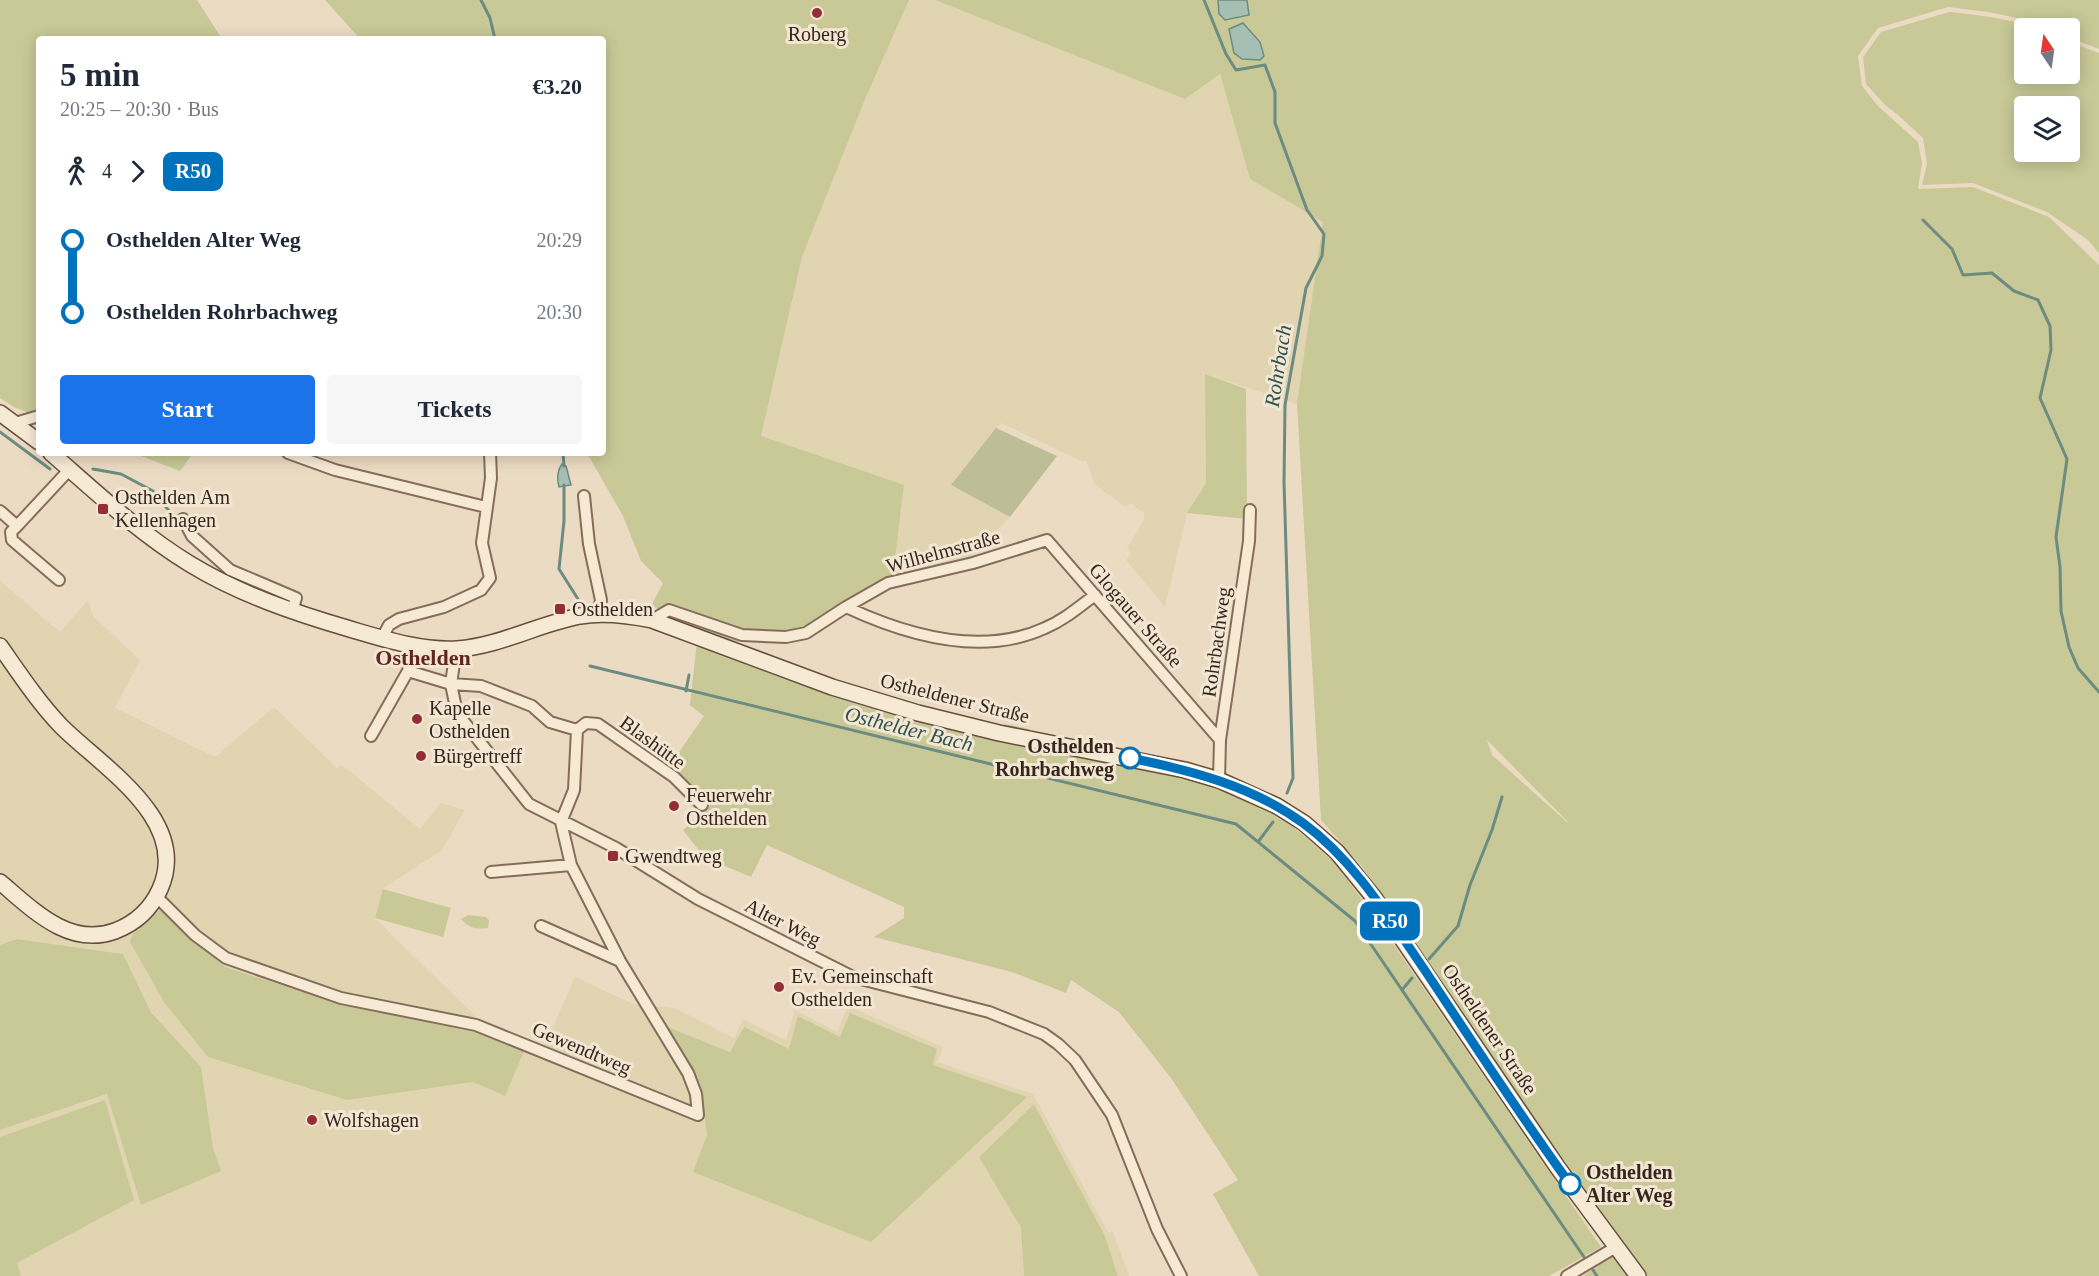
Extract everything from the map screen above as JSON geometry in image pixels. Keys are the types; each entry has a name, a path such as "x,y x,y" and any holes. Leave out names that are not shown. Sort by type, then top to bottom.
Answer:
{"main road":[{"path":"0,413 36,440"},
{"name":"Ostheldener Straße","path":"55,456 143,531 191,564 292,612 382,638 414,645 456,649 495,642 578,616 629,615 652,620 831,687 918,713 999,733 1185,770 1219,780 1276,806 1304,823 1337,852 1375,899 1558,1168 1638,1276"},
{"path":"0,646 49,712 148,809 165,845 166,868 157,897 148,909 124,928 104,934 83,934 56,926 0,882"}],"street":[{"path":"15,423 36,417"},
{"path":"296,456 335,470 486,507"},
{"path":"382,638 389,625 399,619 444,608 481,590 490,578 482,543 491,478 490,456"},
{"path":"59,580 12,540 11,532 70,469"},
{"path":"584,496 589,544 601,600 598,614"},
{"name":"Rohrbachweg","path":"1219,780 1220,740 1249,541 1250,510"},
{"path":"0,511 16,526"},
{"path":"183,519 192,536 230,570 296,598 292,612"},
{"name":"Glogauer Straße","path":"1047,540 1220,740"},
{"name":"Wilhelmstraße","path":"652,620 669,610 742,635 786,637 806,633 888,583 973,563 1047,540"},
{"path":"846,607 875,621 941,638 970,642 1004,641 1044,629 1068,616 1095,595"},
{"path":"370,736 408,671 414,645"},
{"name":"Alter Weg","path":"456,649 451,684 457,713 529,804 616,848 698,899 853,977 989,1012 1044,1034 1058,1044 1075,1060 1112,1115 1157,1229 1181,1276"},
{"name":"Blashütte","path":"408,671 451,684 481,686 532,705 550,722 577,730 586,723 598,724 674,777 702,805"},
{"path":"561,822 574,790 577,730"},
{"name":"Gewendtweg","path":"157,897 195,935 226,958 341,998 476,1025 698,1114 696,1094 688,1073 620,961 571,865 561,822"},
{"path":"491,872 571,865"},
{"path":"541,926 620,961"},
{"path":"1567,1276 1616,1247"}],"shaded area":[{"path":"909,0 935,0 1185,99 1220,74 1250,179 1323,222 1297,404 1205,374 1206,483 1187,513 1165,607 1126,560 1131,553 1127,548 1144,520 1144,513 1130,503 1126,507 1095,485 1086,460 1083,462 1001,423 951,485 1010,517 968,559 892,582 761,437 802,257 866,97"},
{"path":"1218,0 1247,0 1249,15 1225,20 1219,14"},
{"path":"1243,23 1260,42 1264,56 1260,60 1242,59 1234,53 1229,29"},
{"path":"562,464 566,466 571,485 559,487 558,475"},
{"path":"0,581 60,632 88,600 93,616 140,660 115,708 215,757 274,707 337,768 342,765 420,829 441,803 465,810 442,850 383,889 375,918 480,1021 545,1045 575,977 633,1004 675,1008 734,1038 743,1019 786,1040 795,1010 837,1032 848,1006 943,1047 937,1062 1033,1094 1108,1232 1113,1232 1129,1276 1118,1276 1105,1236 1034,1104 979,1157 1021,1228 1024,1276 21,1276 17,1263 133,1200 105,1101 0,1137 0,1130 108,1094 141,1204 220,1170 213,1148 201,1067 151,1011 123,954 18,939 0,945","holes":["161,908 225,967 343,1005 504,1096 473,1082 347,1100","666,1027 731,1052 789,1049 840,1037 937,1049 932,1065 1026,1097 707,1135 701,1089"]}],"green space":[{"path":"0,0 197,0 220,36 36,36 36,416 14,407 0,398"},
{"path":"325,0 909,0 866,97 802,257 761,436 904,485 892,582 805,636 739,639 736,658 822,692 999,741 1005,724 1030,729 1025,745 1168,773 1248,798 1283,818 1332,860 1368,907 1601,1247 1549,1276 1259,1276 1213,1194 1238,1180 1171,1078 1119,1012 1071,980 1066,993 1012,972 874,937 904,918 904,907 767,845 751,877 720,864 717,869 712,867 683,830 710,806 668,768 704,716 690,705 699,624 651,606 663,583 641,561 623,516 589,456 606,456 606,36 357,36"},
{"path":"935,0 1218,0 1219,14 1249,15 1247,0 2099,0 2099,49 2080,42 2080,18 2017,18 1948,7 1878,28 1858,56 1862,86 1879,107 1918,142 1922,163 1918,189 1973,187 2049,217 2099,265 2099,1276 1583,1276 1626,1246 1525,1112 1363,868 1321,820 1297,404 1323,222 1250,179 1220,74 1185,99","holes":["1487,740 1568,822 1492,755"]},
{"path":"1949,12 2014,22 2014,84 2080,84 2080,46 2099,53 2099,253 2088,240 2047,212 1973,183 1922,185 1927,164 1923,138 1885,105 1866,84 1863,57 1881,32"},
{"path":"1205,374 1246,389 1247,519 1187,513 1206,483"},
{"path":"996,428 1057,456 1010,517 951,485"},
{"path":"141,456 191,456 180,471"},
{"path":"383,889 451,908 443,937 375,918"},
{"path":"161,908 225,967 343,1005 475,1032 524,1051 505,1096 473,1082 347,1100 208,1057 164,1002 130,942 132,935"},
{"path":"468,915 486,917 489,920 488,928 470,927 461,919"},
{"path":"17,939 123,954 151,1012 201,1067 213,1148 221,1171 141,1205 107,1094 0,1130 0,945"},
{"path":"850,1013 937,1049 933,1065 1027,1097 871,1242 693,1172 707,1135 701,1089 665,1026 730,1052 744,1027 789,1049 798,1016 840,1037"},
{"path":"105,1100 134,1200 17,1263 21,1276 0,1276 0,1137"},
{"path":"1034,1104 1105,1236 1118,1276 1024,1276 1021,1228 979,1157"}],"waterway":[{"path":"481,0 490,18 494,36"},
{"name":"Rohrbach","path":"1204,0 1226,54 1236,70 1265,65 1275,92 1275,123 1307,210 1324,234 1322,256 1306,288 1285,405 1284,482 1293,778 1287,793"},
{"path":"1923,220 1952,249 1963,275 1992,273 2014,291 2038,300 2050,326 2051,350 2040,398 2067,459 2056,537 2060,567 2061,611 2069,647 2078,668 2099,692"},
{"name":"Osthelder Bach","path":"0,432 50,469"},
{"path":"563,456 564,466"},
{"name":"Osthelder Bach","path":"93,469 121,474 153,491 178,522"},
{"path":"564,485 564,521 559,569 578,599"},
{"name":"Osthelder Bach","path":"590,666 1236,824 1355,921 1584,1257"},
{"path":"686,691 689,675"},
{"path":"1429,959 1458,926 1470,885 1492,830 1502,797"},
{"name":"Rohrbach","path":"1258,842 1273,822"},
{"path":"1402,990 1412,978"},
{"name":"Osthelder Bach","path":"1593,1270 1597,1276"}],"bus line":[{"name":"R50","path":"1130,758 1185,770 1219,780 1247,792 1304,823 1337,852 1375,899 1570,1184"}],"place":[{"name":"Roberg","path":"817,13"},
{"name":"Osthelden Am Kellenhagen","path":"103,509"},
{"name":"Osthelden","path":"560,609"},
{"name":"Kapelle Osthelden","path":"417,719"},
{"name":"Bürgertreff","path":"421,756"},
{"name":"Osthelden Rohrbachweg","path":"1130,758"},
{"name":"Feuerwehr Osthelden","path":"674,806"},
{"name":"Gwendtweg","path":"613,856"},
{"name":"Ev. Gemeinschaft Osthelden","path":"779,987"},
{"name":"Wolfshagen","path":"312,1120"},
{"name":"Osthelden Alter Weg","path":"1570,1184"}],"district":[{"name":"Osthelden","path":"423,657"}]}
